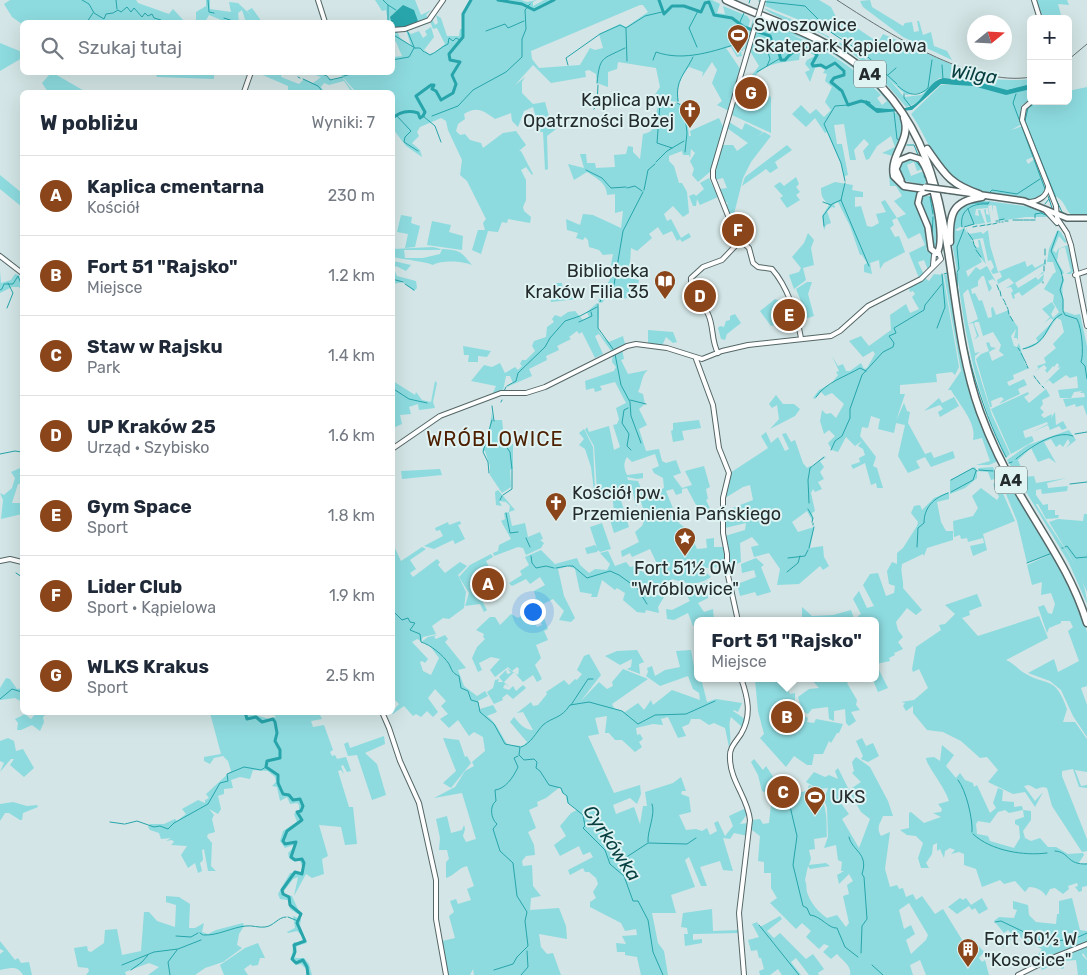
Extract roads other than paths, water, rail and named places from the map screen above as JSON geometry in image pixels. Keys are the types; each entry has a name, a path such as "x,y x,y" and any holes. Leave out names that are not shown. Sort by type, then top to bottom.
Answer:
{"highway":[{"name":"A4","path":"726,0 812,36 840,52 868,73 900,105"},
{"name":"A4","path":"733,0 812,32 841,48 875,75 900,105 923,148 934,178 943,220 964,359 987,430 1013,484 1068,574 1087,623"},
{"name":"A4","path":"905,114 927,149 942,195 964,338 982,408 1003,458 1067,565 1087,611"},
{"path":"905,114 906,134 894,165 894,175 904,186 927,189"},
{"path":"927,149 947,178 980,196"},
{"path":"950,242 950,219 955,208 967,200 980,196"},
{"path":"939,222 951,276"}],"main road":[{"path":"927,189 920,194 918,203 928,227 931,249 936,253 940,244 939,222 923,163 912,156 901,160 896,169 900,180 907,184 927,189 947,191 1022,203 1074,219 1087,220"},
{"path":"980,196 1030,202 1046,211 1056,212 1068,220 1087,220"}],"street":[{"path":"318,0 324,20"},
{"path":"395,30 405,29 429,20 443,0"},
{"path":"763,0 712,173 714,182 741,241 748,248 755,266 769,267 776,273 787,292 801,338"},
{"path":"1034,0 1039,15"},
{"path":"245,90 250,75"},
{"path":"1027,105 1024,108 1022,120 1056,212 1071,245 1076,275"},
{"path":"1030,202 1045,195 1047,185"},
{"path":"1045,195 1052,197"},
{"path":"1039,207 1041,198"},
{"path":"1046,211 1065,234 1087,326"},
{"path":"1063,228 1064,223 1068,220"},
{"path":"718,353 714,344 709,317 692,286 691,278 703,267 722,260 741,241"},
{"path":"395,447 434,419 501,393 526,393 545,387 627,346 637,344 667,348 697,359 708,358 718,353 747,346 801,338 822,338 837,333 868,306 921,279 941,256 936,253"},
{"path":"0,256 20,271"},
{"path":"1076,275 1087,271"},
{"path":"697,359 712,405 719,448 729,473 723,497 723,536 727,554 728,574 737,617"},
{"path":"0,561 10,559 20,562"},
{"path":"742,682 748,708 744,728 731,748 730,757 733,777 747,806 750,820 739,913 744,975"},
{"path":"383,715 420,808 436,880 436,919 446,975"},
{"path":"1018,975 1052,958 1087,944"}],"waterway":[{"path":"82,0 89,4 94,13 104,19 106,14 118,10 121,12 127,7 131,12 134,8 142,17 145,13 148,16 152,14 154,18 161,20"},
{"path":"116,0 117,9"},
{"path":"208,0 209,12 214,13"},
{"path":"383,0 388,5 388,20"},
{"name":"Wilga","path":"395,117 407,112 418,113 420,118 423,116 425,112 416,96 431,85 434,85 432,89 436,91 441,100 453,93 456,84 452,75 460,62 450,60 449,54 463,37 463,14 471,0"},
{"name":"Wilga","path":"498,0 522,4 534,10 554,0"},
{"name":"Wilga","path":"659,0 664,14 672,6 684,6 701,12 705,3 709,2 714,15 732,18 744,27 770,36 771,39 768,45 779,53 781,60 785,60 796,50 809,49 817,55 812,64 813,66 821,65 826,68 835,63 844,71 844,75 834,78 831,82 842,91 848,105 861,101 869,103"},
{"path":"759,1 805,6 832,33 866,55"},
{"path":"432,116 458,106 473,90 506,72 522,57 522,39 526,29 525,10 530,4"},
{"path":"388,5 396,10"},
{"path":"697,47 689,28 698,11"},
{"path":"626,28 645,16 662,12"},
{"path":"88,20 93,13"},
{"path":"739,24 744,13"},
{"path":"224,18 230,20"},
{"path":"486,31 505,24 508,28 524,21"},
{"path":"568,65 566,58 600,34 620,25 626,28"},
{"path":"653,60 656,52 667,55 688,56 710,52 742,42 746,28"},
{"path":"626,29 627,61"},
{"path":"407,30 414,47"},
{"path":"395,36 415,48"},
{"path":"425,52 430,55 432,54 448,44 449,38 453,41 456,38 460,40"},
{"path":"395,59 409,57 414,48"},
{"path":"415,48 420,48 424,52"},
{"path":"597,83 599,68 603,60 625,48"},
{"path":"753,48 768,52 770,59 767,66"},
{"path":"678,101 679,82 693,57"},
{"path":"868,57 883,71"},
{"path":"757,72 779,59"},
{"name":"Wilga","path":"898,86 905,92 913,94 920,93 928,88 932,60"},
{"path":"942,65 943,79"},
{"path":"888,75 896,68"},
{"path":"885,73 897,84"},
{"path":"324,75 330,80 343,77"},
{"path":"303,79 318,86 321,90"},
{"path":"594,109 597,104 598,85"},
{"path":"904,94 904,98 911,107"},
{"path":"1016,94 1013,103 1045,189"},
{"path":"677,103 683,106"},
{"path":"660,104 657,143 672,148"},
{"path":"845,181 841,163 824,124 835,106 848,105"},
{"path":"1032,105 1028,108 1025,121 1056,198"},
{"path":"684,106 687,133 685,152"},
{"path":"894,112 897,139 901,141"},
{"path":"396,115 411,131 405,137 404,142 418,151"},
{"path":"423,116 435,126 441,142"},
{"path":"656,162 667,151 684,141"},
{"path":"907,145 914,145 918,155"},
{"path":"915,160 922,169"},
{"path":"644,190 648,170 655,164"},
{"path":"586,170 602,178 611,188 626,187"},
{"path":"990,192 992,190 1017,194 1040,179"},
{"path":"845,183 841,200 869,266"},
{"path":"627,188 635,186 642,191"},
{"path":"600,302 605,288 614,285 623,231 643,192"},
{"path":"1048,196 1052,208"},
{"path":"930,197 933,214"},
{"path":"1045,204 1049,199"},
{"path":"1056,199 1062,212 1069,216"},
{"path":"824,226 823,216 832,204 841,200"},
{"path":"823,202 831,205"},
{"path":"962,227 963,216 968,209 972,206 988,204 989,202"},
{"path":"970,203 988,203"},
{"path":"964,227 974,224 968,209"},
{"path":"1041,213 1048,216"},
{"path":"1035,218 1035,214 1041,213"},
{"path":"932,237 933,217"},
{"path":"999,220 1004,219"},
{"path":"1013,220 1023,220"},
{"path":"1024,220 1029,220"},
{"path":"1030,220 1035,220"},
{"path":"993,224 997,223"},
{"path":"987,225 991,224"},
{"path":"980,226 985,225"},
{"path":"973,227 977,226"},
{"path":"957,272 959,269 957,247 964,229"},
{"path":"1058,231 1051,251 1061,271 1063,280 1060,290 1063,299 1063,311 1065,315 1077,319 1079,323 1082,348 1081,362 1085,366 1087,379"},
{"path":"968,233 973,240"},
{"path":"1045,249 1045,255"},
{"path":"976,250 981,257"},
{"path":"1044,266 1044,271"},
{"path":"957,273 961,319 972,368 987,415 1006,457"},
{"path":"937,328 945,307 942,274"},
{"path":"0,290 4,284 13,284 18,276 20,281"},
{"path":"395,280 403,282"},
{"path":"7,308 13,293 8,283"},
{"path":"405,284 414,290"},
{"path":"831,450 835,441 842,436 850,418 850,409 862,375 883,352 893,347 894,343 889,336 896,333 894,328 924,310 925,305 942,284"},
{"path":"997,285 999,290"},
{"path":"1000,291 1001,296"},
{"path":"598,304 598,328 613,349"},
{"path":"507,386 516,381 518,373 545,347 550,338 565,321 597,307"},
{"path":"1008,310 1009,314"},
{"path":"579,322 592,316 591,312"},
{"path":"1023,349 1039,342 1052,322 1062,314"},
{"path":"1010,316 1013,321"},
{"path":"1021,353 1026,363"},
{"path":"615,354 621,385 630,402 631,416 641,443"},
{"path":"816,397 825,387 836,380 860,368 866,371"},
{"path":"1037,380 1040,384"},
{"path":"504,391 506,387"},
{"path":"395,390 409,399 427,403"},
{"path":"630,400 646,404"},
{"path":"492,406 494,421"},
{"path":"628,408 624,410 622,423 629,434 627,446 631,450"},
{"path":"489,473 488,462 483,452 492,420"},
{"path":"1075,434 1087,432"},
{"path":"502,435 503,442 510,452 512,469"},
{"path":"1016,459 1035,445 1051,437 1059,435 1073,436"},
{"path":"0,454 20,452"},
{"path":"809,503 808,480 810,468 824,457"},
{"path":"951,480 973,468 977,471"},
{"path":"503,495 512,489 512,470"},
{"path":"979,470 993,471"},
{"path":"951,492 973,480 976,471"},
{"path":"1070,484 1087,482"},
{"path":"917,547 918,528 924,523 924,517 928,508 934,500 948,493"},
{"path":"500,500 502,496"},
{"path":"808,509 813,518 812,522"},
{"path":"506,513 510,533 518,532"},
{"path":"809,548 814,527"},
{"path":"526,538 530,547"},
{"path":"1065,547 1067,546 1076,558 1087,557"},
{"path":"788,558 805,556 808,550"},
{"path":"1027,563 1052,553"},
{"path":"531,556 532,563 536,568 546,566 554,568"},
{"path":"787,572 798,563 800,556"},
{"path":"556,568 567,566"},
{"path":"568,566 573,566 587,578 610,571 619,575 637,588 647,604"},
{"path":"16,573 20,576"},
{"name":"Cyrkówka","path":"395,613 402,620 408,618 410,622 415,623 410,630 420,634 421,642 433,648 449,664 459,676 461,688 468,691 471,700 478,702 480,712 494,724 505,744 520,747 519,755 524,760 534,759 537,762 536,768 549,785 561,788 567,796 568,803 583,815 585,826 583,828 605,850 610,864 624,876 633,901 638,901 648,920 653,952 663,975"},
{"path":"571,705 588,679 593,679"},
{"path":"0,699 12,689 20,691"},
{"path":"521,747 531,741 546,722 563,713 570,705 589,702 622,711 638,724 655,715 686,714 715,701"},
{"name":"Wilga","path":"246,715 247,719 256,717 262,722 273,719 275,722 277,733 275,741 280,750 280,758 267,761 266,767 278,775 278,783 283,794 289,795 293,800 300,799 303,806 301,811 297,812 302,820 287,831 283,841 285,844 296,842 291,857 295,860 302,859 304,863 302,874 295,872 282,890 283,894 289,897 290,905 301,914 297,923 305,941 294,945 295,952 292,959 296,963 303,960 307,967 308,975"},
{"path":"494,970 513,964 528,946 525,921 527,912 517,896 513,863 500,851 493,829 497,824 493,819 492,812 492,806 496,801 495,790 505,785 514,775 518,767 514,758 518,756"},
{"path":"125,824 137,821 154,827 160,826 168,829 174,823 208,804 220,783 228,781 227,774 244,767 261,770 266,767"},
{"path":"958,780 968,805 972,832"},
{"path":"789,802 797,836 793,865 803,906 807,908 810,915 831,927 837,928 845,947 858,957"},
{"path":"648,842 653,813 652,804"},
{"path":"110,822 124,824"},
{"path":"973,834 989,845 1008,851 1028,854 1047,853"},
{"path":"849,837 862,857 864,867 862,874 864,877 867,919 862,926 861,953"},
{"path":"610,858 622,860 648,843 687,844 696,838"},
{"path":"1055,851 1060,852 1075,863 1087,864"},
{"path":"204,935 246,926 265,927 286,917"},
{"path":"288,917 298,921"},
{"path":"995,922 1001,921 1045,942 1074,939 1087,933"},
{"path":"759,925 799,975"},
{"path":"176,936 191,937 198,933"},
{"path":"122,965 154,952 178,949 201,940"},
{"path":"170,975 168,962 177,950"},
{"path":"521,975 528,967 527,951"},
{"path":"131,970 148,955"},
{"path":"872,965 883,975"}],"railway":[{"path":"837,0 904,41 956,66 983,74 1008,78 1027,77"},
{"path":"1072,57 1087,44"}],"place":[{"name":"Swoszowice Skatepark Kąpielowa","path":"738,54"},
{"name":"WLKS Krakus","path":"751,93"},
{"name":"Kaplica pw. Opatrzności Bożej","path":"690,129"},
{"name":"Lider Club","path":"738,230"},
{"name":"UP Kraków 25","path":"700,296"},
{"name":"Biblioteka Kraków Filia 35","path":"665,300"},
{"name":"Gym Space","path":"789,315"},
{"name":"Kościół pw. Przemienienia Pańskiego","path":"556,522"},
{"name":"Fort 51½ OW \"Wróblowice\"","path":"685,557"},
{"name":"Kaplica cmentarna","path":"488,584"},
{"name":"Fort 51 \"Rajsko\"","path":"787,717"},
{"name":"Staw w Rajsku","path":"783,792"},
{"name":"UKS","path":"815,816"},
{"name":"Fort 50½ W \"Kosocice\"","path":"968,968"}],"district":[{"name":"WRÓBLOWICE","path":"495,439"}]}
